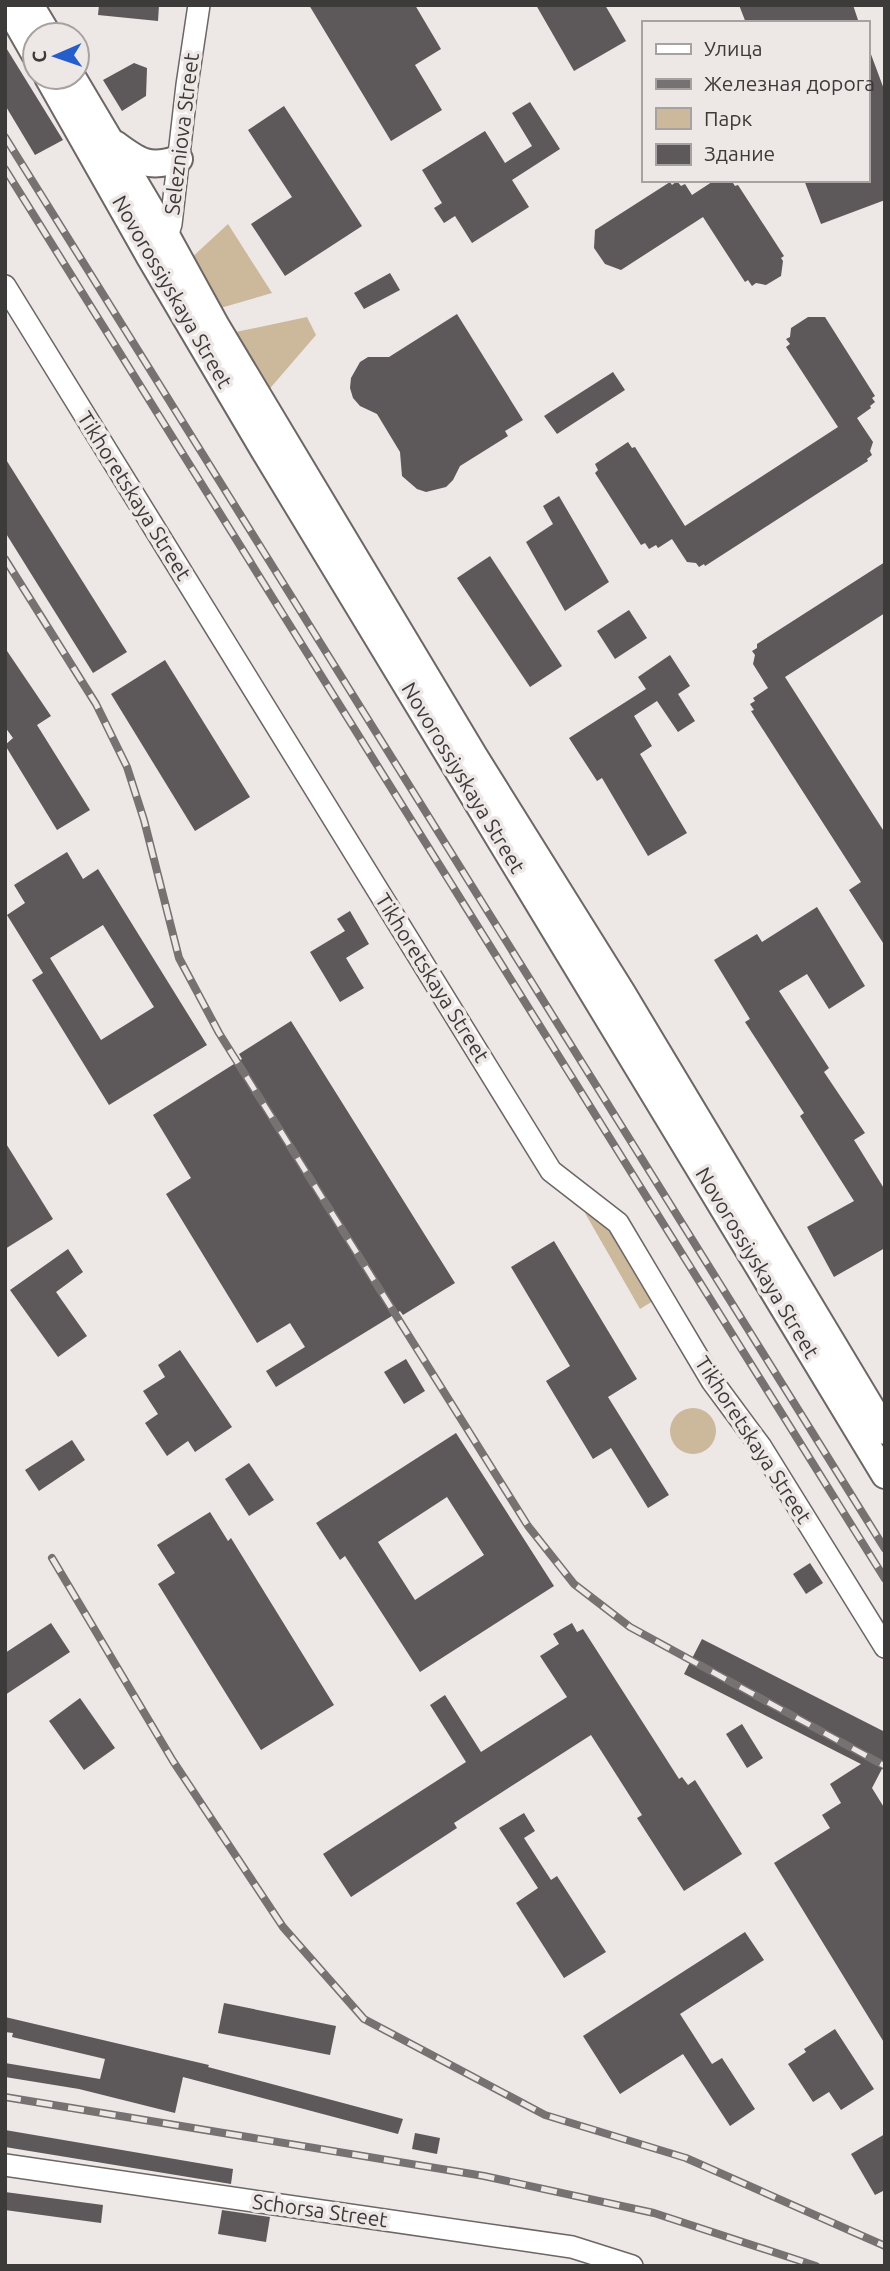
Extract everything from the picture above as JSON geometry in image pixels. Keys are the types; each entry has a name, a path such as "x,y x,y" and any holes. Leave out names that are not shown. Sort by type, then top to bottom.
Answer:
{"main road":[{"path":"7,5 21,30"},
{"path":"30,5 40,21"},
{"name":"Novorossiyskaya Street","path":"56,91 271,461 885,1475"},
{"name":"Novorossiyskaya Street","path":"80,91 216,326 467,745 622,993 742,1198 885,1431"},
{"path":"109,139 142,163 162,164 179,159"}],"street":[{"name":"Selezniova Street","path":"150,257 167,237 171,224 200,5"},
{"name":"Tikhoretskaya Street","path":"5,286 551,1171 618,1223 712,1381 761,1447 885,1647"},
{"name":"Schorsa Street","path":"5,2165 572,2247 632,2266"}],"green space":[{"path":"228,224 272,293 217,309 189,260"},
{"path":"307,317 316,335 266,393 231,333"},
{"path":"585,1213 607,1224 653,1301 640,1309"},
{"path":"693,1408 709,1415 716,1431 709,1447 693,1454 677,1447 670,1431 677,1415"}],"building":[{"path":"99,5 159,5 158,21 98,15"},
{"path":"309,5 415,5 441,49 415,65 442,110 391,141"},
{"path":"536,5 605,5 626,41 574,71"},
{"path":"739,5 853,5 858,21 745,21"},
{"path":"5,46 21,72 21,91 33,91 63,140 35,155 5,105"},
{"path":"869,49 885,92 885,200 821,224 805,182 869,182"},
{"path":"134,63 147,68 146,96 122,111 103,80"},
{"path":"530,102 560,149 512,180 529,207 472,243 455,216 444,223 434,208 442,203 422,170 485,131 505,163 532,146 512,113"},
{"path":"284,106 362,226 285,276 251,224 292,197 248,130"},
{"path":"670,182 672,185 676,182 681,186 685,184 692,195 712,182 732,182 735,186 738,185 784,256 781,258 781,276 766,285 756,283 752,286 748,280 745,282 703,217 621,270 605,264 594,248 595,230"},
{"path":"390,273 400,290 364,309 354,293"},
{"path":"457,314 523,420 505,431 508,436 460,466 446,487 426,492 417,489 402,476 400,452 377,414 360,406 353,398 351,378 360,362 368,357 389,357"},
{"path":"808,317 825,317 875,396 872,398 875,402 871,408 857,418 873,442 870,451 872,455 868,461 705,566 704,564 699,567 696,563 687,562 672,539 658,548 656,545 649,549 645,543 641,545 595,473 598,470 595,464 628,442 632,448 635,447 685,526 838,427 786,347 790,344 786,339 790,337 791,328"},
{"path":"613,372 625,390 557,434 544,416"},
{"path":"5,458 127,652 93,673 5,532"},
{"path":"559,496 609,582 565,611 526,542 553,524 543,506"},
{"path":"490,556 562,666 530,687 457,578"},
{"path":"885,562 885,613 785,677 885,833 885,946 849,890 861,882 751,711 754,710 750,704 755,701 753,698 768,688 753,664 755,655 752,651 757,648 757,644"},
{"path":"629,610 647,638 615,659 597,631"},
{"path":"5,648 51,716 37,725 90,810 57,830 5,745 13,738 5,727"},
{"path":"670,655 690,686 678,694 695,721 678,732 657,701 634,716 652,746 640,754 687,833 648,856 602,778 597,781 569,738 646,689 638,677"},
{"path":"165,660 250,797 195,831 111,694"},
{"path":"67,852 83,879 98,869 207,1045 109,1105 32,980 43,973 7,915 25,903 14,885","holes":["103,925 154,1007 101,1040 50,958"]},
{"path":"817,907 865,986 829,1009 807,974 779,991 829,1068 824,1072 865,1133 854,1140 885,1190 885,1248 834,1277 807,1227 854,1201 800,1116 804,1113 745,1022 750,1019 714,960 757,934 762,942"},
{"path":"350,911 369,944 346,958 364,988 340,1002 310,952 345,931 337,919"},
{"path":"291,1021 455,1283 403,1315 400,1311 276,1387 266,1371 305,1347 290,1323 257,1343 166,1194 191,1178 153,1115 242,1059 239,1054"},
{"path":"5,1142 53,1219 5,1249"},
{"path":"554,1241 637,1379 608,1397 669,1495 648,1508 611,1448 593,1459 546,1381 570,1366 511,1267"},
{"path":"68,1249 83,1272 56,1292 87,1336 58,1357 10,1290"},
{"path":"180,1350 232,1427 195,1452 188,1441 167,1456 145,1423 158,1414 143,1391 165,1377 158,1365"},
{"path":"406,1359 425,1391 404,1404 384,1372"},
{"path":"456,1433 554,1586 420,1672 345,1556 340,1560 316,1523","holes":["447,1497 484,1555 415,1600 378,1542"]},
{"path":"72,1440 85,1460 39,1491 25,1470"},
{"path":"249,1463 274,1500 249,1516 225,1479"},
{"path":"210,1512 228,1541 231,1538 334,1705 261,1750 158,1584 175,1573 157,1545"},
{"path":"810,1563 823,1583 806,1594 793,1574"},
{"path":"51,1623 70,1652 5,1695 5,1653"},
{"path":"572,1623 577,1632 583,1629 679,1779 682,1777 688,1785 695,1780 742,1854 684,1891 637,1818 642,1815 591,1735 454,1823 457,1828 351,1897 323,1854 466,1762 430,1705 445,1695 481,1752 567,1697 540,1656 559,1644 553,1634"},
{"path":"702,1639 885,1732 885,1763 872,1788 885,1809 885,2044 774,1863 830,1828 822,1815 841,1803 830,1784 861,1764 684,1674"},
{"path":"80,1698 115,1748 84,1770 49,1721"},
{"path":"742,1724 763,1758 747,1768 726,1734"},
{"path":"524,1813 535,1831 524,1838 551,1880 557,1876 606,1952 564,1978 516,1903 538,1888 499,1828"},
{"path":"745,1932 764,1960 680,2014 712,2064 722,2058 755,2109 730,2126 683,2054 620,2094 583,2036"},
{"path":"224,2003 336,2026 330,2055 218,2033"},
{"path":"5,2017 209,2065 208,2067 403,2119 398,2134 183,2077 175,2113 79,2089 5,2077 5,2063 100,2079 105,2059 12,2037 13,2033 5,2032"},
{"path":"835,2029 874,2089 841,2110 829,2092 813,2102 788,2064 806,2052 804,2049"},
{"path":"5,2130 233,2169 231,2184 5,2147"},
{"path":"415,2133 440,2138 437,2154 412,2149"},
{"path":"885,2134 885,2190 875,2195 851,2154"},
{"path":"5,2192 103,2205 101,2223 5,2210"},
{"path":"222,2210 270,2217 266,2242 218,2234"}],"railway":[{"path":"5,137 885,1549"},
{"path":"5,169 885,1579"},
{"path":"5,559 96,704 127,767 144,820 179,958 219,1033 528,1526 574,1584 630,1627 885,1766"},
{"path":"52,1558 173,1761 283,1927 364,2019 545,2115 686,2158 885,2246"},
{"path":"5,2097 484,2176 654,2213 816,2266"}]}
